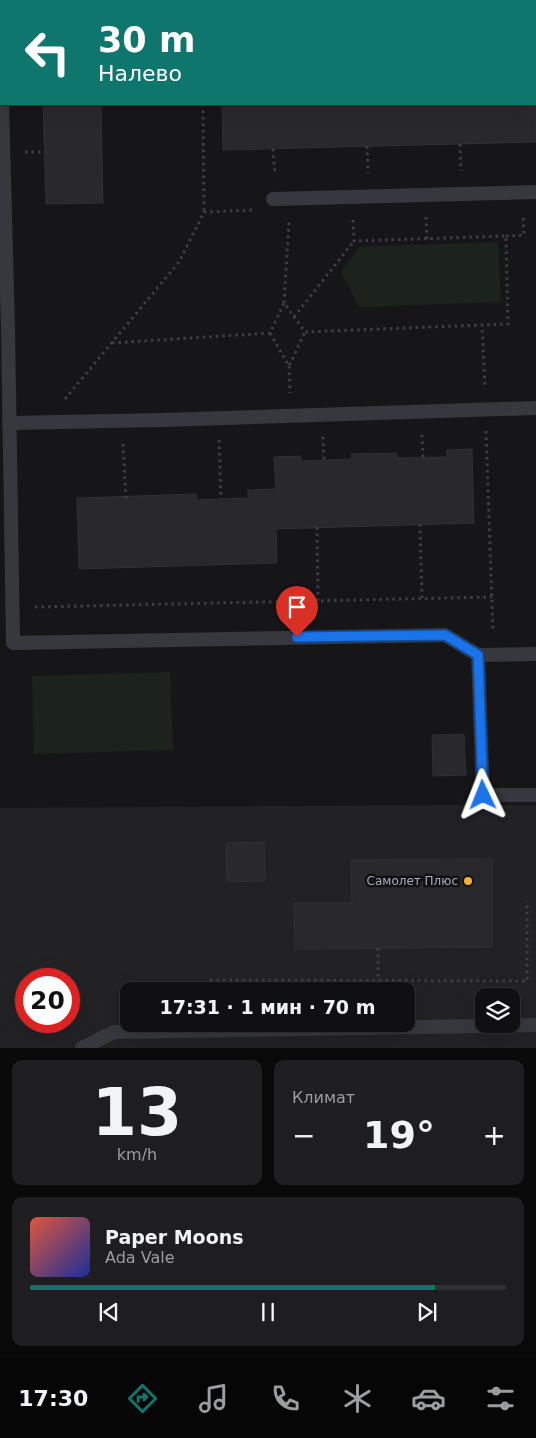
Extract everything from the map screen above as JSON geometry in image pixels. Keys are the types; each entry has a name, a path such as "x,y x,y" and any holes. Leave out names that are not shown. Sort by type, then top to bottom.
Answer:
{"lane":[{"path":"2,105 3,257 9,424 13,642 445,635 478,655 536,654"},
{"path":"273,199 529,192"},
{"path":"9,424 536,408"},
{"path":"478,655 483,795 536,795"},
{"path":"82,1048 114,1032 536,1025"}],"path":[{"path":"46,423 179,262 204,212 203,105"},
{"path":"354,241 524,235 529,192"},
{"path":"294,317 354,241 352,197"},
{"path":"204,212 262,210 273,199"},
{"path":"284,303 290,199"},
{"path":"482,325 508,324 506,236"},
{"path":"270,333 289,366 305,332"},
{"path":"422,430 423,457"},
{"path":"322,432 324,460"},
{"path":"219,434 221,499"},
{"path":"123,437 126,501"},
{"path":"420,524 422,599"},
{"path":"317,528 318,601"},
{"path":"34,598 34,607 492,597"},
{"path":"210,980 527,981 527,901"},
{"path":"378,948 378,981"}],"shaded area":[{"path":"498,242 501,302 359,307 341,272 360,247"},
{"path":"170,672 173,750 34,754 32,676"},
{"path":"536,805 536,1048 0,1048 0,808"}],"building":[{"path":"43,105 101,105 103,203 46,204"},
{"path":"222,105 536,105 536,142 223,150"},
{"path":"472,449 474,523 276,529 277,563 79,569 77,498 197,494 197,500 248,498 248,490 276,489 274,457 301,456 301,461 352,459 351,454 397,453 397,458 447,457 447,450"},
{"path":"464,734 466,775 433,776 432,735"},
{"path":"264,842 265,881 227,882 226,843"},
{"path":"492,859 492,947 295,949 294,903 352,903 351,860"}],"place":[{"name":"Самолет Плюс","path":"468,881"}],"route":[{"path":"297,637 445,635 478,655 483,795"}]}
